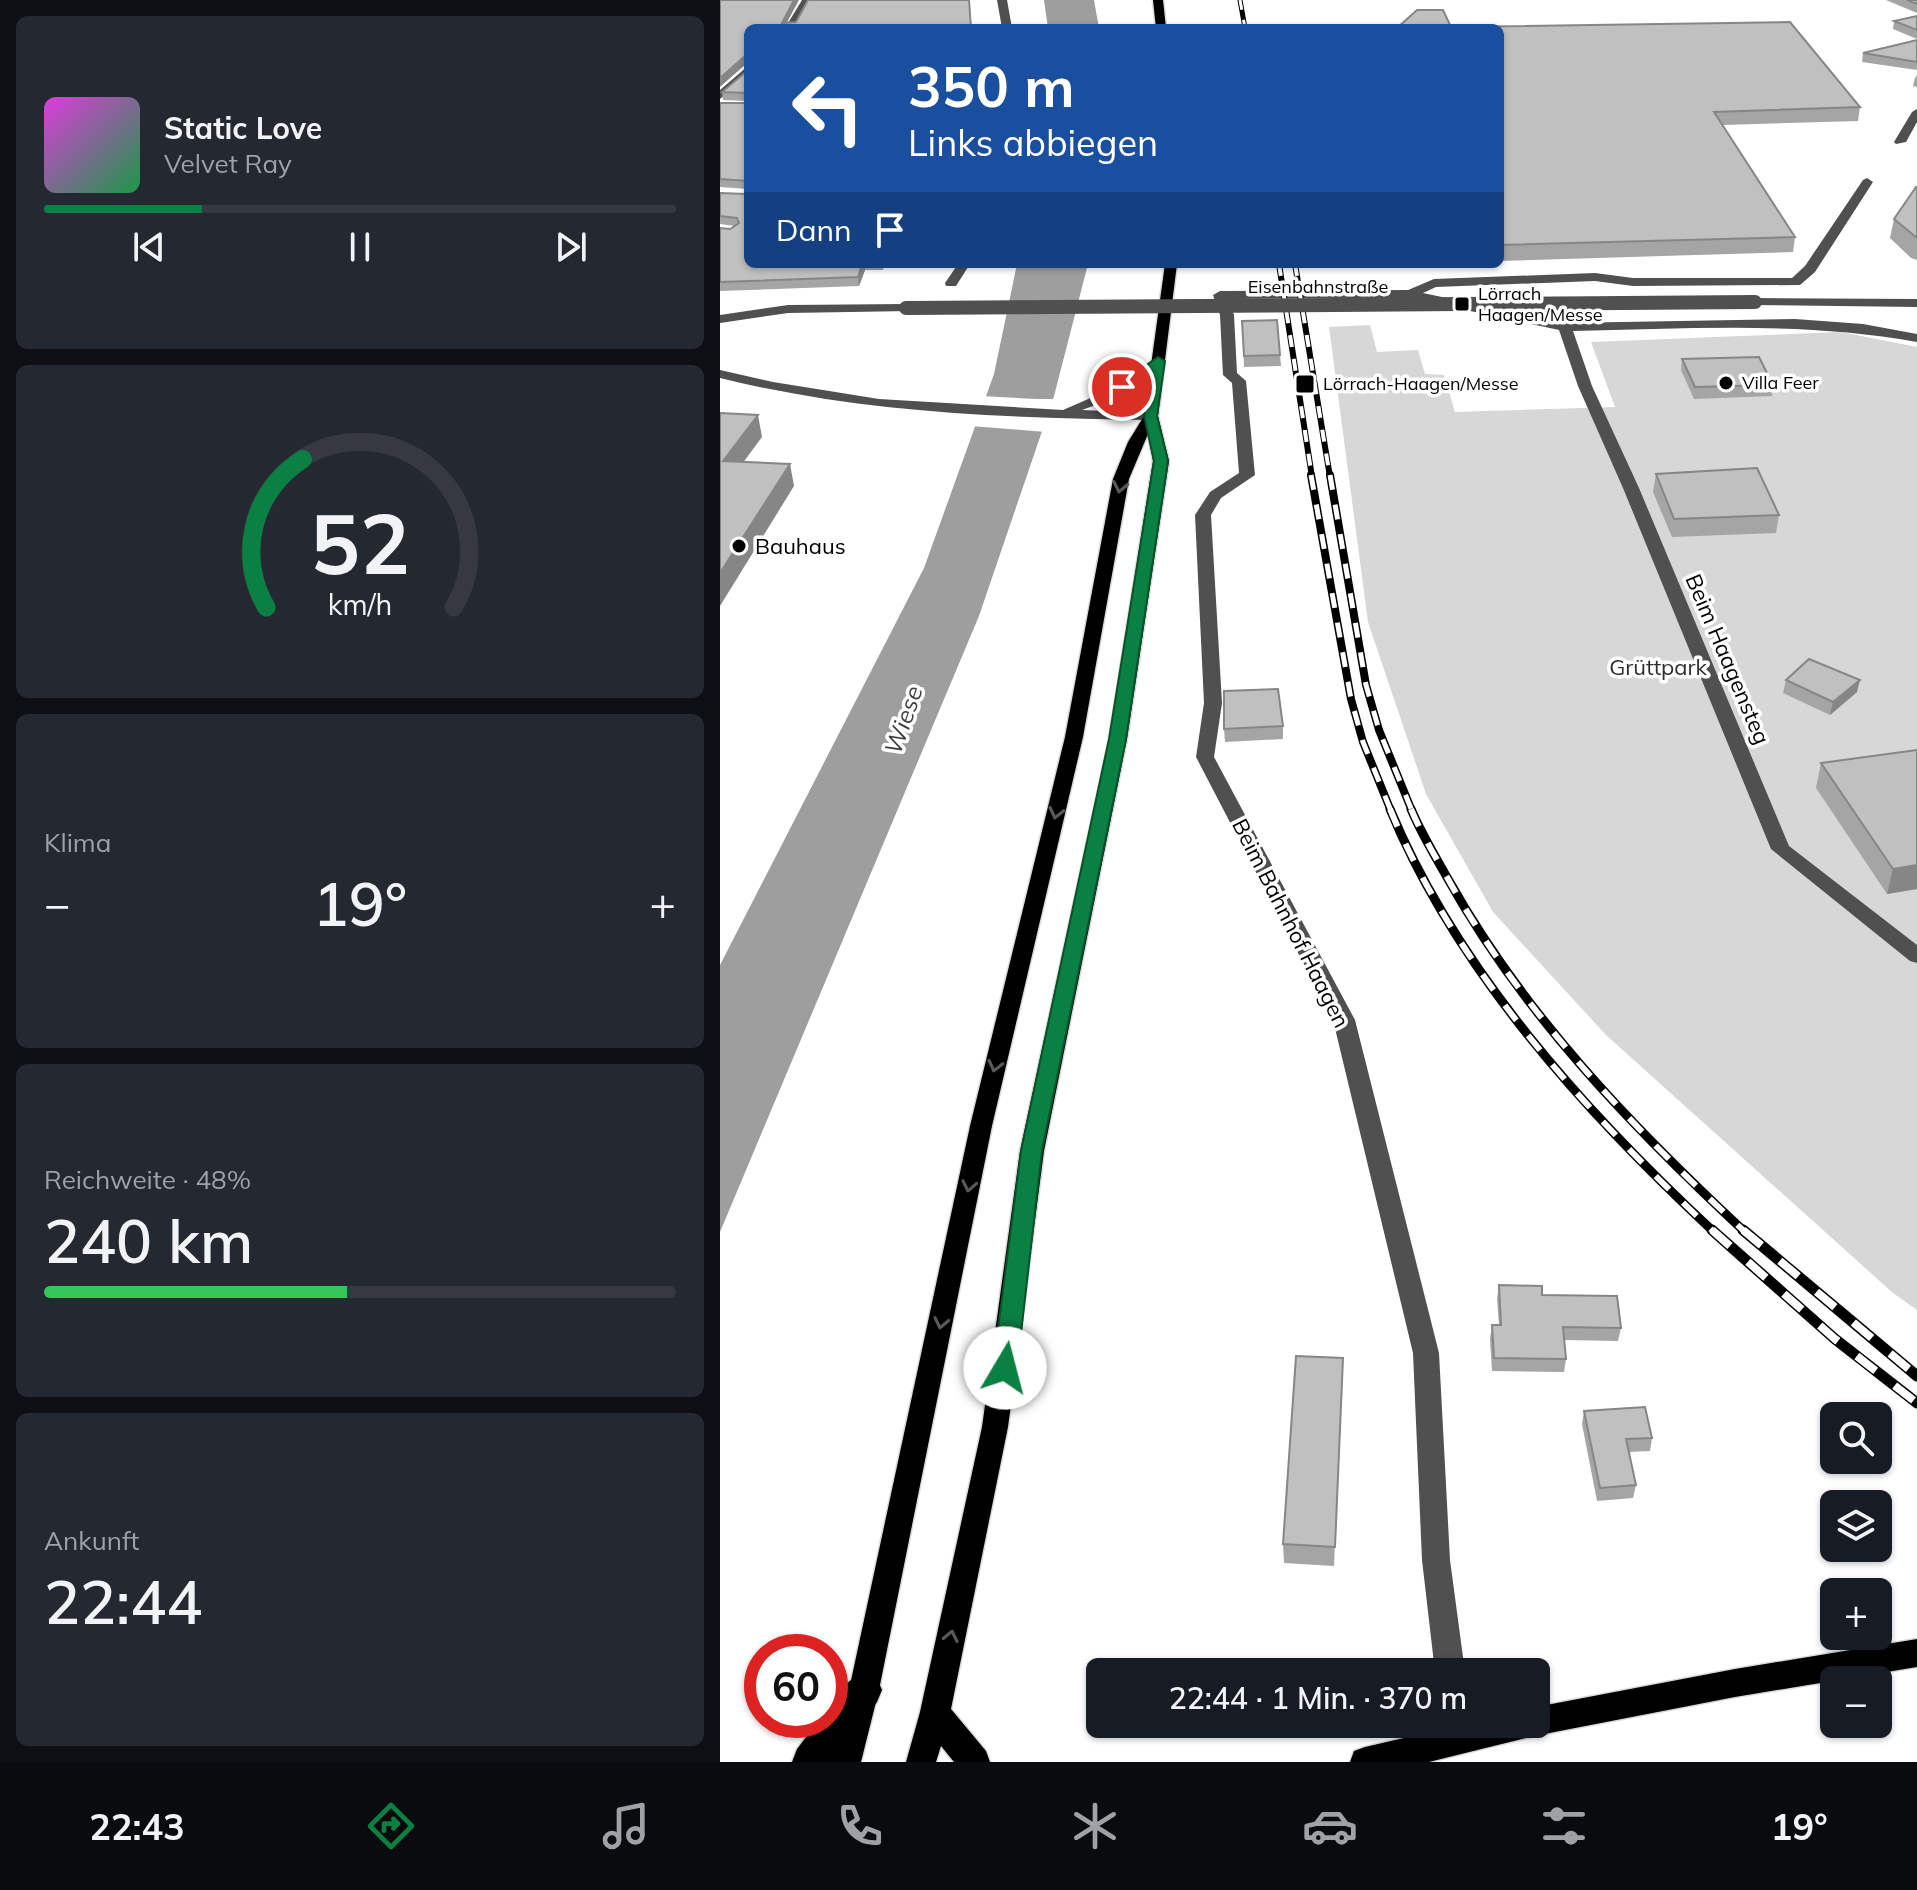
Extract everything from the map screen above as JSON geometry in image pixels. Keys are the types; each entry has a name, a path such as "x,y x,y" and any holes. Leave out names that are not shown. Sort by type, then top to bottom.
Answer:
{"highway":[{"path":"810,1762 864,1690"}],"main road":[{"path":"1158,0 1161,24"},
{"path":"921,1762 935,1712 995,1427 1032,1151 1118,739 1161,461 1151,416 1170,268"},
{"path":"846,1762 864,1690 981,1126 1074,737 1121,479 1135,442 1151,416"},
{"path":"1550,1719 1735,1683 1917,1653"},
{"path":"935,1712 959,1746 975,1762"},
{"path":"1365,1762 1439,1738"}],"street":[{"path":"792,24 807,0"},
{"path":"1002,0 1006,24"},
{"path":"720,96 744,73"},
{"path":"720,106 734,106"},
{"path":"1900,142 1917,112"},
{"path":"1410,294 1434,283 1595,277 1633,282 1795,282 1810,269 1867,182"},
{"path":"951,283 961,268"},
{"path":"1410,294 1565,327 1795,323 1863,328 1917,338"},
{"name":"Beim Bahnhof Haagen","path":"1410,294 1220,295 1227,315 1230,375 1239,381 1247,475 1215,495 1203,515 1213,703 1205,757 1344,1020 1426,1353 1436,1560 1448,1658"},
{"name":"Eisenbahnstraße","path":"720,319 788,309 1917,303"},
{"name":"Beim Haagensteg","path":"1565,327 1585,386 1631,488 1781,849 1917,956"},
{"path":"1093,409 1158,361"},
{"path":"720,374 802,393 915,406 1058,414 1093,409 1151,416"}],"green space":[{"name":"Grüttpark","path":"1370,325 1377,352 1418,350 1425,374 1444,375 1455,412 1615,407 1591,342 1841,332 1917,347 1917,1310 1893,1293 1606,1035 1493,912 1426,794 1368,622 1329,327"}],"water":[{"path":"1044,0 1094,0 1098,24 1047,24"},
{"name":"Wiese","path":"1016,268 1087,268 1054,396 979,616 720,1232 720,965 924,568 994,374"}],"pier":[{"path":"981,396 1057,399 1046,432 971,426"}],"building":[{"path":"720,0 794,0 782,23 796,22 808,0 969,0 971,24 744,24 744,57 720,78"},
{"path":"1417,10 1443,10 1450,24 1401,24"},
{"path":"1917,16 1917,30 1894,21"},
{"path":"1790,22 1860,107 1714,112 1795,237 1504,245 1504,26"},
{"path":"1917,40 1917,62 1863,53"},
{"path":"744,73 744,93 722,92"},
{"path":"720,103 744,103 744,181 720,179"},
{"path":"1917,187 1917,238 1894,219"},
{"path":"720,193 744,194 744,268 861,268 858,277 720,282 720,228 730,229 739,223 737,218 720,216"},
{"path":"1277,320 1280,355 1244,356 1242,321"},
{"path":"1759,357 1773,385 1695,387 1682,359"},
{"path":"720,413 758,415 723,461 790,464 720,573"},
{"path":"1757,468 1779,515 1674,519 1656,474"},
{"path":"1809,659 1860,680 1833,702 1786,680"},
{"path":"1278,689 1283,726 1224,729 1224,691"},
{"path":"1917,750 1917,865 1893,869 1821,763"},
{"path":"1499,1285 1542,1286 1542,1295 1617,1296 1621,1328 1563,1327 1566,1359 1494,1358 1492,1325 1501,1325"},
{"path":"1296,1356 1343,1358 1335,1547 1283,1544"},
{"path":"1645,1407 1652,1438 1626,1439 1636,1485 1600,1488 1584,1411"}],"railway":[{"path":"1240,0 1244,24"},
{"path":"1280,268 1312,477"},
{"path":"1296,268 1330,477"},
{"path":"1311,475 1351,699 1363,742 1391,811"},
{"path":"1330,475 1366,685 1379,730 1412,811"},
{"path":"1390,809 1418,869 1488,983 1573,1089 1666,1187 1714,1232"},
{"path":"1411,809 1478,929 1546,1023 1621,1110 1745,1232"},
{"path":"1712,1230 1835,1339 1917,1403"},
{"path":"1743,1230 1917,1376"}],"place":[{"name":"Lörrach Haagen/Messe","path":"1462,304"},
{"name":"Villa Feer","path":"1726,383"},
{"name":"Lörrach-Haagen/Messe","path":"1305,384"},
{"name":"Bauhaus","path":"739,546"}],"route":[{"path":"1005,1368 1032,1151 1118,739 1161,461 1151,416 1158,361 1122,387"}]}
